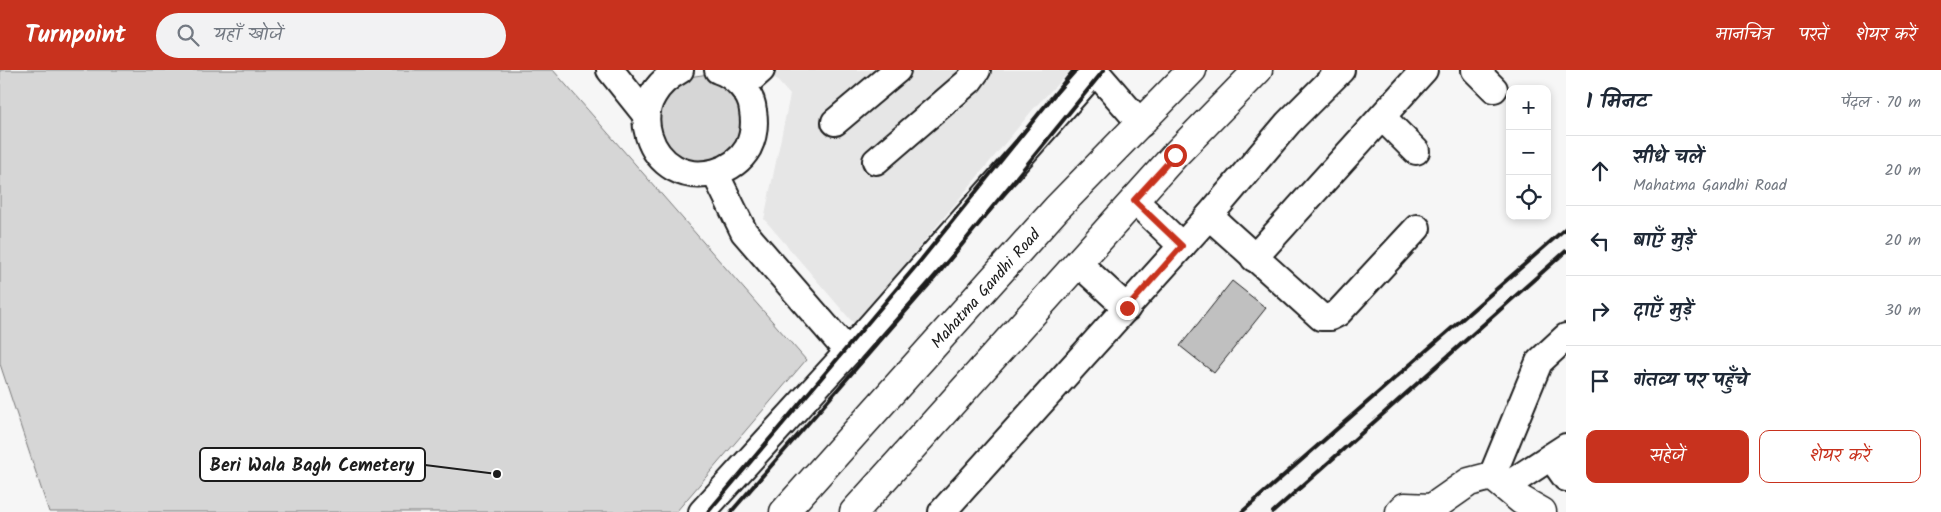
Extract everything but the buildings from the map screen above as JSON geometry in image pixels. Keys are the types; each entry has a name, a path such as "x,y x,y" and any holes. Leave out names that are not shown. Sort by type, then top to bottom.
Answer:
{"main road":[{"name":"Mahatma Gandhi Road","path":"784,512 1057,208 1142,124 1192,70"},
{"path":"854,512 1175,155 1258,70"},
{"path":"1400,512 1405,507 1432,510 1469,482 1517,497"}],"street":[{"path":"610,70 646,115"},
{"path":"680,70 666,78 652,95 646,115 648,134 658,155 675,168 695,174 715,173 735,162 748,148 755,126 752,78 718,70"},
{"path":"835,122 898,70"},
{"path":"876,161 969,82 977,70"},
{"path":"702,512 848,352 1095,70 1142,124"},
{"path":"942,512 1127,308 1288,124 1340,70"},
{"path":"1254,258 1424,70"},
{"path":"1475,70 1494,89"},
{"path":"1382,116 1416,151"},
{"path":"715,173 744,232 848,352"},
{"path":"1134,200 1182,246"},
{"path":"1209,216 1321,317 1330,317 1338,313 1417,228"},
{"path":"1078,263 1127,308"},
{"path":"1517,497 1539,362 1566,337"},
{"path":"1517,497 1558,452"},
{"path":"1558,452 1566,478"}],"shaded area":[{"path":"0,70 553,70 806,360 676,512 49,512 0,364"},
{"path":"768,70 1071,70 1035,107 855,325 764,219 790,95"},
{"path":"709,74 721,77 750,120 723,163 683,162 661,137 658,111 663,98 688,77"}],"railway":[{"path":"708,512 921,260 1074,70"},
{"path":"731,512 938,274 1104,70"},
{"path":"1242,512 1566,228"},
{"path":"1273,512 1566,251"}],"place":[{"name":"Beri Wala Bagh Cemetery","path":"497,474"}],"route":[{"path":"1127,308 1182,246 1134,200 1175,155"}]}
